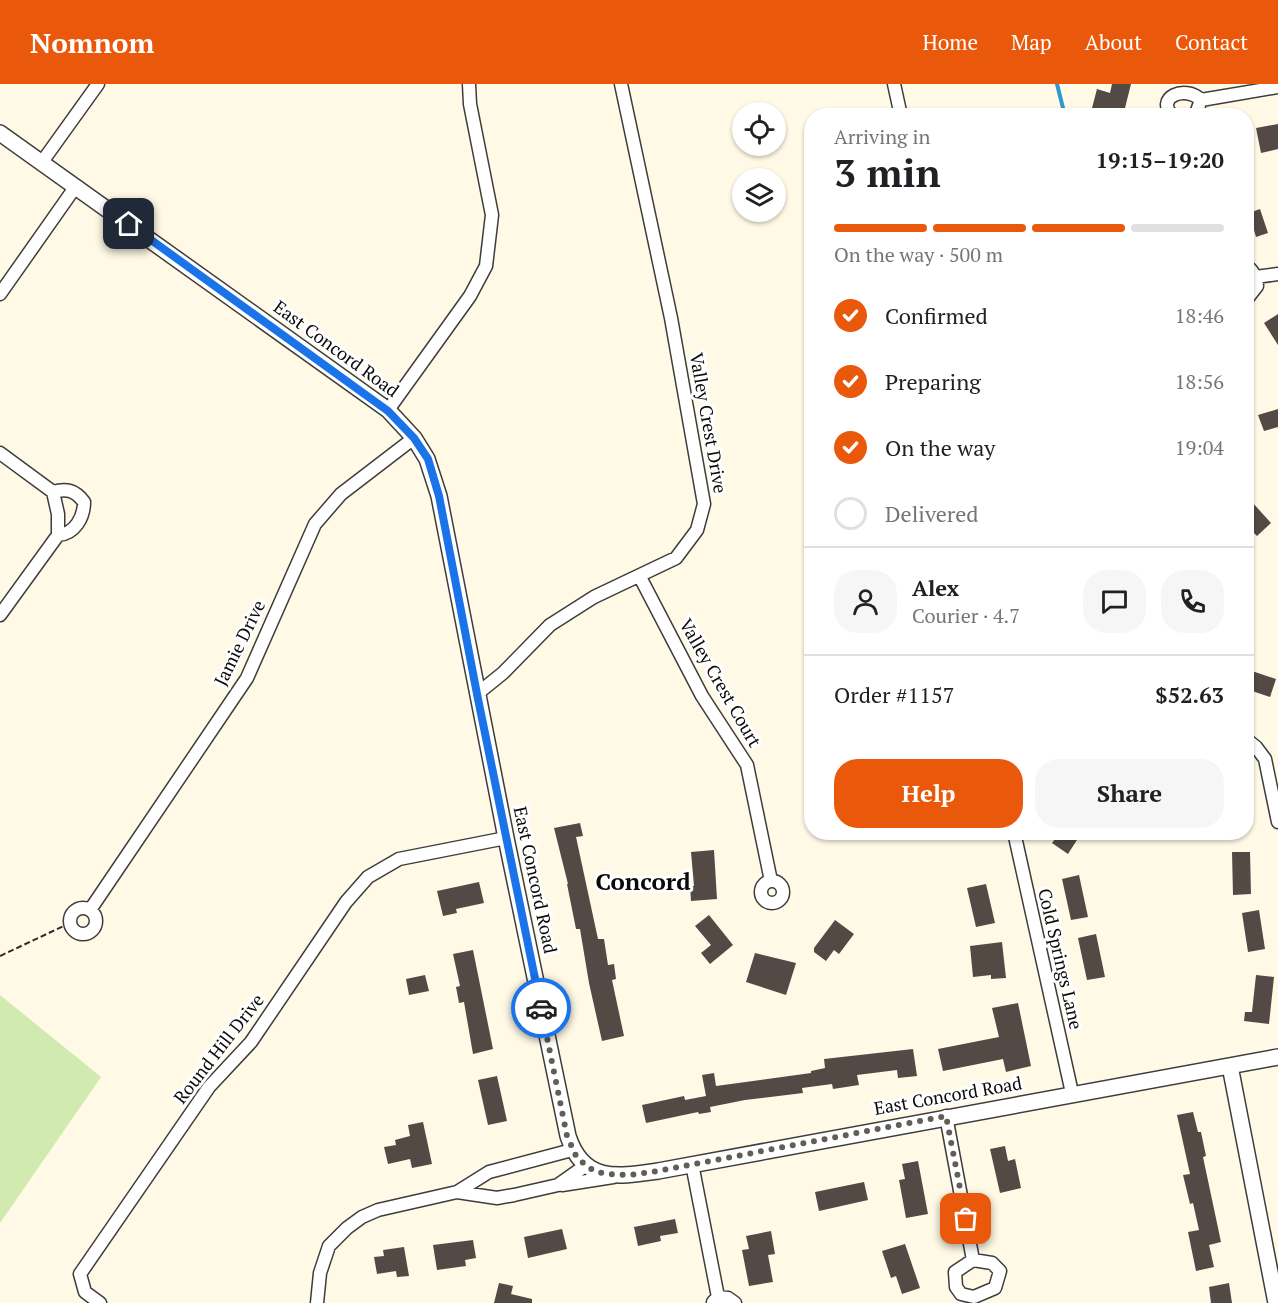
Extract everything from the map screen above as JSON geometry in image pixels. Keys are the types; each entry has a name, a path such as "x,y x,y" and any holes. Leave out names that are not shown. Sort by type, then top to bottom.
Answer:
{"street":[{"path":"42,162 98,84"},
{"path":"388,411 470,296 486,267 492,215 470,104 469,84"},
{"name":"Valley Crest Drive","path":"477,694 503,673 549,625 594,597 676,558 697,530 704,504 670,318 621,84"},
{"path":"894,84 899,108"},
{"path":"1169,108 1167,100 1170,93 1175,88 1183,86 1196,91 1201,100 1198,108"},
{"path":"1201,100 1278,87"},
{"name":"East Concord Road","path":"0,132 388,411 414,438 428,459 439,496 567,1136 572,1150 585,1166 606,1174 629,1175 1278,1057"},
{"path":"0,294 76,186"},
{"path":"1254,274 1257,286 1254,290"},
{"path":"1256,277 1278,274"},
{"name":"Jamie Drive","path":"90,910 247,678 315,524 341,494 414,438"},
{"path":"0,453 53,492 58,514 58,535 0,615"},
{"path":"53,492 64,489 73,491 84,502 84,510 75,527 69,533 58,535"},
{"name":"Valley Crest Court","path":"640,577 702,696 747,765 771,881"},
{"path":"1254,745 1265,759 1278,822"},
{"name":"Round Hill Drive","path":"100,1303 85,1292 81,1274 209,1087 251,1042 353,894 368,877 399,859 506,838"},
{"name":"Cold Springs Lane","path":"1016,840 1072,1093"},
{"path":"82,908 90,910 96,921 90,932 86,934 74,931 70,924 74,911 82,908"},
{"path":"1230,1066 1275,1286 1276,1303"},
{"path":"946,1116 973,1260"},
{"path":"317,1303 320,1273 329,1246 362,1217 378,1210 458,1192 489,1172 572,1150"},
{"path":"692,1164 715,1300 728,1298 735,1303"},
{"path":"558,1185 585,1166"},
{"path":"458,1192 497,1198 558,1185 629,1175"}],"path":[{"path":"0,956 70,924"}],"green space":[{"path":"0,995 101,1077 0,1223"}],"building":[{"path":"1112,84 1131,84 1125,108 1092,108 1097,89 1110,93"},
{"path":"1278,124 1278,149 1261,153 1256,128"},
{"path":"1260,209 1268,233 1256,237 1254,211"},
{"path":"1278,314 1278,345 1264,323"},
{"path":"1278,409 1278,427 1264,431 1258,415"},
{"path":"1254,504 1271,523 1257,536 1254,533"},
{"path":"1254,672 1276,679 1270,697 1254,692"},
{"path":"580,823 583,836 576,837 598,939 604,939 608,965 614,964 616,979 612,980 624,1036 602,1041 580,929 576,929 554,828"},
{"path":"1054,840 1077,840 1068,854 1052,843"},
{"path":"714,850 717,899 691,901 690,886 694,886 691,852"},
{"path":"1232,852 1250,852 1251,894 1233,895"},
{"path":"1079,875 1088,917 1071,920 1062,879"},
{"path":"479,882 484,903 456,909 457,913 443,916 437,891"},
{"path":"986,884 995,923 976,927 967,888"},
{"path":"1259,910 1265,949 1248,952 1242,913"},
{"path":"709,915 733,945 710,964 701,953 711,945 695,926"},
{"path":"835,920 854,934 839,954 834,950 826,961 814,952 814,948"},
{"path":"1096,934 1105,977 1087,980 1078,938"},
{"path":"1002,942 1006,978 991,979 991,975 973,977 970,946"},
{"path":"473,950 493,1049 473,1054 464,1002 459,1003 456,987 460,986 453,954"},
{"path":"755,953 796,963 786,995 746,982"},
{"path":"425,975 429,991 409,995 406,979"},
{"path":"1256,975 1274,977 1269,1024 1244,1021 1245,1012 1252,1012"},
{"path":"1018,1003 1031,1066 1006,1072 1003,1059 943,1071 938,1049 999,1037 992,1008"},
{"path":"913,1049 917,1076 898,1078 897,1070 857,1075 859,1085 833,1089 832,1084 802,1088 803,1093 745,1100 710,1107 711,1112 699,1114 698,1112 646,1123 642,1105 684,1096 685,1100 706,1096 702,1075 714,1073 716,1086 811,1073 811,1071 825,1068 824,1059"},
{"path":"497,1076 507,1121 488,1125 478,1080"},
{"path":"1193,1112 1198,1132 1201,1132 1206,1156 1203,1157 1221,1242 1209,1245 1214,1267 1196,1271 1188,1232 1199,1230 1183,1175 1190,1174 1177,1115"},
{"path":"423,1122 432,1164 412,1168 410,1159 388,1164 384,1147 396,1145 395,1140 410,1136 408,1125"},
{"path":"1005,1146 1008,1161 1015,1159 1021,1188 1000,1193 990,1149"},
{"path":"918,1161 928,1214 906,1218 899,1180 905,1179 902,1164"},
{"path":"864,1182 868,1200 819,1211 815,1192"},
{"path":"675,1219 678,1233 660,1236 661,1241 638,1246 634,1227"},
{"path":"562,1229 567,1249 528,1258 524,1237"},
{"path":"771,1231 775,1254 768,1255 773,1282 749,1286 742,1250 749,1249 746,1236"},
{"path":"473,1240 476,1258 465,1260 466,1266 437,1270 433,1245"},
{"path":"905,1244 920,1288 902,1294 896,1276 891,1278 882,1251"},
{"path":"404,1247 409,1276 397,1277 396,1271 377,1274 374,1257 384,1256 383,1250"},
{"path":"499,1283 513,1286 511,1294 532,1299 532,1303 494,1303"},
{"path":"1229,1283 1232,1303 1211,1303 1209,1287"}],"waterway":[{"path":"1057,84 1063,108"}],"way so far":[{"path":"541,1008 567,1136 577,1158 594,1171 629,1175 658,1171 946,1116 966,1219"}],"district":[{"name":"Concord","path":"643,882"}],"route":[{"path":"129,224 388,411 400,421 428,459 447,533 477,694 541,1008"}]}
